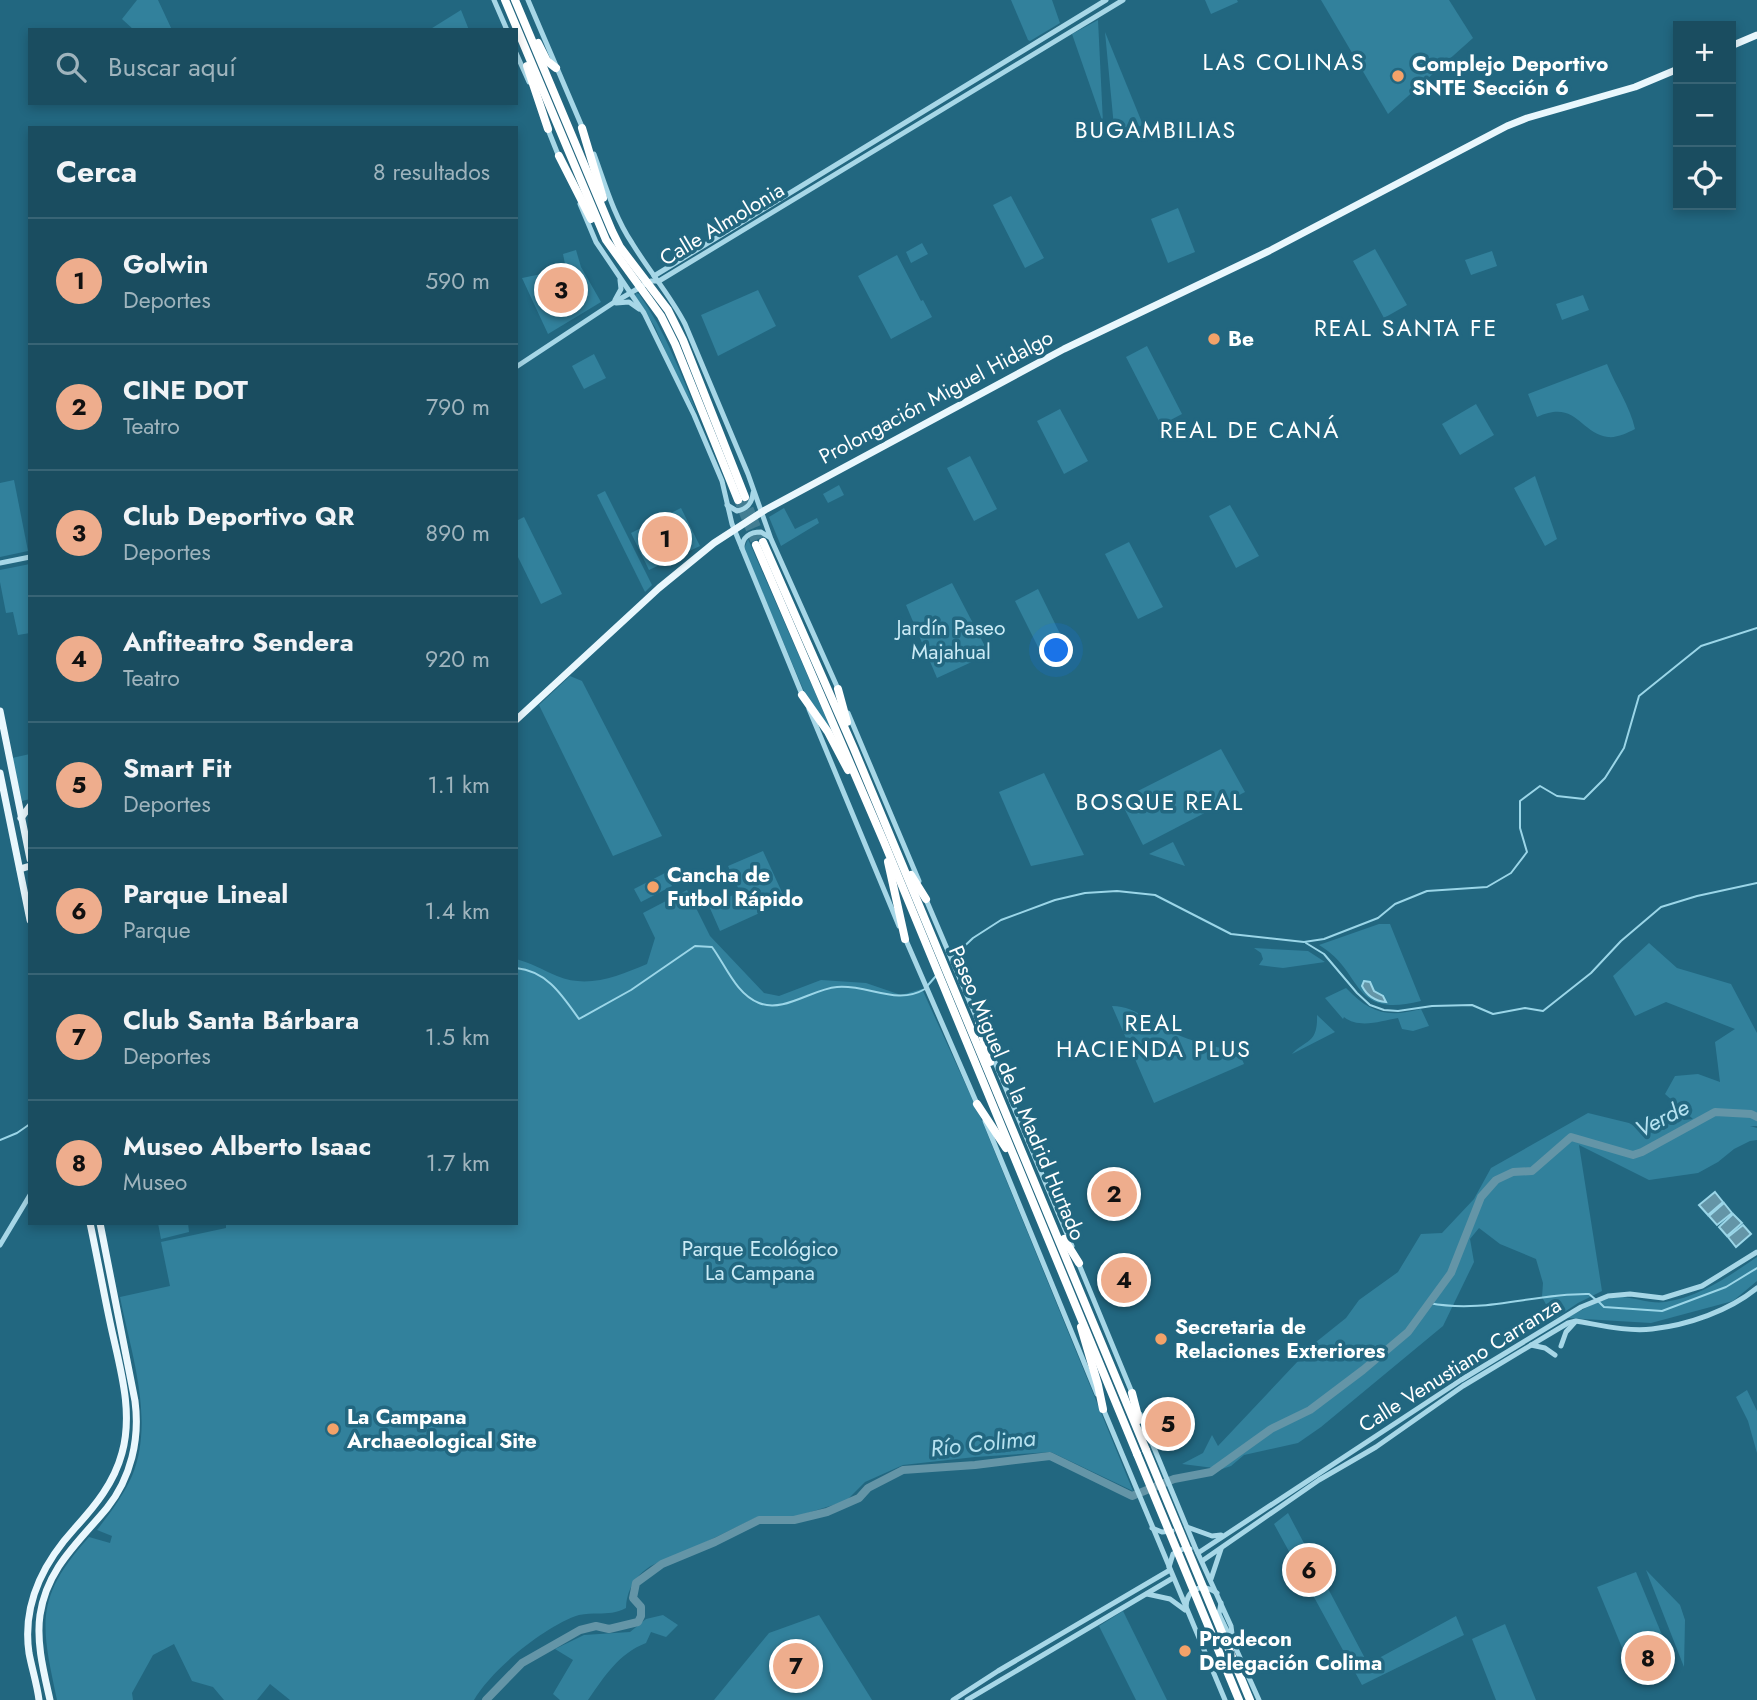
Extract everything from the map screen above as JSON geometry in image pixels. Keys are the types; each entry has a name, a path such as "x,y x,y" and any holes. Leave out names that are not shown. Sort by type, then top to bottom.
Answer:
{"highway":[{"path":"505,0 515,13 612,231 625,253 651,281 683,340 741,499"},
{"path":"514,28 515,0"},
{"path":"515,13 525,18 547,61 556,68"},
{"path":"515,13 606,240"},
{"path":"518,43 548,129"},
{"path":"582,128 612,231"},
{"path":"559,156 596,230 651,281"},
{"name":"Paseo Miguel de la Madrid Hurtado","path":"763,542 854,749 1003,1102 1250,1700"},
{"name":"Paseo Miguel de la Madrid Hurtado","path":"763,542 857,778 1239,1700"},
{"path":"838,689 854,749"},
{"path":"803,695 828,732 847,768 857,778"},
{"path":"884,842 905,939"},
{"path":"895,849 926,899"},
{"path":"979,1024 1003,1102"},
{"path":"977,1104 1015,1161"},
{"path":"1050,1215 1079,1263"},
{"path":"1077,1307 1103,1409"},
{"path":"1132,1393 1146,1450"}],"main road":[{"path":"1736,44 1757,35"},
{"name":"Prolongación Miguel Hidalgo","path":"518,718 659,588 734,529 761,512 1064,349 1269,251 1527,118 1635,88 1673,71"},
{"path":"0,712 28,850"},
{"path":"0,773 28,910"},
{"path":"21,819 28,809"},
{"path":"20,869 28,867"},
{"path":"39,1700 29,1652 28,1631 35,1590 52,1555 111,1482 118,1467 125,1438 126,1402 90,1225"},
{"path":"50,1700 41,1656 39,1624 47,1588 64,1556 115,1497 127,1475 135,1442 135,1401 100,1225"}],"street":[{"path":"494,0 506,28"},
{"path":"528,0 619,221 651,281 685,324 754,491 761,512 763,542 838,689 1181,1513 1221,1601 1231,1626 1233,1642 1259,1700"},
{"name":"Calle Almolonia","path":"651,281 1106,0"},
{"name":"Calle Almolonia","path":"651,281 1123,0"},
{"path":"518,58 597,242 644,313 702,433 722,481 741,549 924,985 977,1104 1225,1700"},
{"path":"613,303 621,289 619,276"},
{"path":"518,366 651,281"},
{"path":"613,303 629,302 644,313"},
{"path":"727,505 737,511 744,510 749,506 754,491"},
{"path":"741,549 744,539 755,532 766,534 763,542"},
{"path":"0,563 28,557"},
{"path":"0,1245 28,1198"},
{"name":"Calle Venustiano Carranza","path":"1202,1561 1461,1380 1569,1314 1608,1296 1630,1294 1663,1298 1702,1286 1757,1254"},
{"name":"Calle Venustiano Carranza","path":"1198,1553 1328,1471 1376,1447 1463,1386 1568,1323 1576,1321 1651,1329 1693,1320 1725,1308 1742,1301 1757,1288"},
{"path":"1561,1346 1566,1332 1576,1321"},
{"path":"1531,1345 1545,1348 1555,1356"},
{"path":"1152,1528 1162,1532 1173,1530 1180,1523 1181,1513"},
{"path":"1187,1527 1212,1536 1224,1535"},
{"path":"1170,1570 1170,1559 1178,1551 1188,1549 1198,1553"},
{"path":"1211,1579 1221,1549"},
{"path":"1156,1579 1163,1563 1163,1553"},
{"path":"1173,1578 1184,1582 1195,1580 1201,1572 1202,1561"},
{"path":"953,1700 1170,1570"},
{"path":"967,1700 1173,1578"},
{"path":"1188,1612 1189,1595 1197,1588 1207,1587 1217,1593"},
{"path":"1147,1594 1170,1599 1188,1612"}],"green space":[{"path":"137,0 158,0 171,28 132,28 122,19"},
{"path":"1011,0 1052,0 1060,23 1030,41"},
{"path":"1205,0 1237,0 1238,2 1211,14"},
{"name":"Complejo Deportivo SNTE Sección 6","path":"1321,0 1449,0 1473,38 1388,114"},
{"path":"461,10 468,28 432,28"},
{"path":"1098,20 1103,123 1072,34"},
{"path":"1105,32 1143,125 1117,134 1114,127"},
{"path":"1011,196 1044,258 1025,268 993,205"},
{"path":"1178,208 1195,252 1168,263 1151,219"},
{"path":"922,243 928,254 911,263 906,252"},
{"path":"1375,249 1407,305 1384,318 1353,261"},
{"path":"576,250 581,267 601,302 548,334 522,278 566,269 563,254"},
{"path":"1492,251 1497,266 1471,275 1465,260"},
{"path":"897,255 932,317 891,339 858,276"},
{"path":"758,290 776,326 718,356 701,315"},
{"path":"636,293 664,337 697,413 674,371 655,327 635,296"},
{"path":"1583,295 1589,310 1562,320 1556,304"},
{"path":"1147,346 1182,414 1161,425 1126,357"},
{"path":"594,354 606,378 584,389 572,366"},
{"path":"1607,364 1630,412 1635,429 1608,437 1590,430 1569,414 1550,413 1537,417 1528,394"},
{"path":"1476,404 1494,435 1460,455 1442,424"},
{"path":"1060,409 1088,461 1064,474 1037,421"},
{"path":"970,456 997,509 974,521 947,468"},
{"path":"1535,476 1557,539 1545,546 1514,488"},
{"path":"14,480 28,551 0,557 0,483"},
{"path":"839,485 844,495 828,503 823,494"},
{"path":"605,491 652,585 645,592 597,495"},
{"path":"1230,505 1259,556 1236,568 1209,516"},
{"path":"681,508 700,546 649,570 631,533"},
{"path":"784,508 795,529 817,518 819,523 781,546 769,517"},
{"path":"524,517 562,594 541,604 518,557 518,520"},
{"path":"748,539 840,750 806,696 744,549"},
{"path":"1129,542 1163,607 1138,619 1105,554"},
{"path":"28,564 28,633 18,635 13,612 6,613 0,570"},
{"name":"Jardín Paseo Majahual","path":"952,583 989,654 937,678 906,605"},
{"path":"1038,589 1069,652 1046,663 1015,601"},
{"path":"570,676 582,681 662,836 613,856 539,705"},
{"path":"1221,749 1245,792 1143,845 1120,800"},
{"path":"28,754 28,800 22,801 12,758"},
{"path":"1044,773 1084,855 1031,866 999,792"},
{"path":"1173,842 1185,866 1149,854"},
{"path":"763,851 786,901 720,931 709,906 740,892 728,866"},
{"name":"Cancha de Futbol Rápido","path":"665,873 672,886 641,902 634,889"},
{"name":"Parque Ecológico La Campana","path":"687,890 710,936 764,993 779,996 821,980 866,983 901,995 922,989 980,1116 1133,1491 1051,1452 903,1465 865,1482 846,1501 788,1519 757,1517 673,1558 654,1564 634,1582 626,1608 614,1612 579,1615 551,1628 520,1650 493,1675 474,1700 290,1700 270,1684 257,1700 224,1700 213,1687 192,1681 174,1644 153,1655 132,1693 133,1700 57,1700 46,1631 50,1595 71,1558 89,1537 110,1543 112,1536 97,1530 132,1476 139,1455 139,1387 120,1297 170,1286 161,1242 226,1228 226,1225 518,1225 518,960 557,976 580,981 603,979 647,964 655,938 643,913"},
{"path":"1379,924 1390,924 1421,1001 1398,1005 1381,1004 1369,998 1334,956 1319,945"},
{"path":"1649,943 1677,968 1731,984 1757,1033 1757,1126 1750,1126 1757,1128 1757,1140 1734,1149 1698,1173 1649,1180 1579,1145 1602,1291 1554,1319 1542,1297 1543,1283 1536,1259 1500,1244 1479,1228 1470,1239 1474,1262 1443,1326 1321,1427 1298,1443 1244,1455 1231,1466 1222,1469 1182,1464 1203,1453 1212,1435 1218,1446 1316,1342 1346,1318 1359,1300 1398,1272 1421,1234 1442,1233 1474,1199 1491,1168 1588,1113 1629,1123 1647,1133 1661,1130 1661,1117 1668,1109 1684,1120 1693,1119 1665,1094 1675,1076 1698,1074 1720,1082 1715,1042 1735,1029 1666,1002 1635,1016 1613,976"},
{"path":"1254,948 1308,951 1325,962 1283,968 1259,965 1263,959 1261,953"},
{"path":"1346,988 1363,1003 1380,1011 1398,1013 1421,1009 1429,1026 1413,1031 1402,1029 1398,1018 1363,1023 1356,1023 1344,1017 1343,1019 1325,998"},
{"path":"1112,1006 1136,1012 1188,1039 1239,1052 1244,1064 1154,1103"},
{"path":"1317,1015 1335,1032 1292,1054 1313,1036"},
{"path":"158,1225 188,1225 189,1232 161,1239"},
{"path":"1757,1257 1757,1281 1733,1301 1651,1323 1567,1318 1607,1299 1622,1297 1660,1302 1690,1296 1714,1285"},
{"path":"1747,1390 1757,1411 1757,1453 1748,1421 1736,1397"},
{"path":"1288,1513 1368,1664 1456,1616 1464,1635 1362,1685 1274,1524"},
{"path":"1646,1570 1680,1605 1685,1620 1684,1667"},
{"path":"1636,1572 1662,1635 1623,1650 1597,1587"},
{"path":"1123,1611 1167,1700 1136,1700 1099,1626"},
{"path":"663,1615 678,1625 666,1637 651,1632 646,1643 628,1653 613,1667 588,1700 560,1700 553,1694 573,1660 555,1649 584,1635 630,1632 646,1619"},
{"path":"819,1615 872,1700 714,1700 769,1633"},
{"path":"1505,1624 1536,1700 1496,1700 1472,1639"}],"shaded area":[{"path":"1364,981 1370,982 1374,991 1383,996 1386,1002 1369,995 1362,986"},
{"path":"1715,1192 1723,1202 1708,1215 1699,1205"},
{"path":"1724,1203 1732,1213 1717,1225 1709,1216"},
{"path":"1733,1214 1742,1223 1727,1236 1719,1227"},
{"path":"1743,1225 1751,1234 1736,1247 1728,1237"}],"waterway":[{"path":"954,956 973,938 1001,920 1055,900 1085,893 1117,891 1155,895 1231,934 1304,942 1324,939 1378,918 1395,904 1427,891 1487,887 1511,873 1527,852 1520,828 1520,801 1540,786 1557,796 1584,799 1605,778 1624,748 1639,696 1701,646 1757,628"},
{"path":"1306,943 1324,954 1370,1005 1384,1010 1472,1005 1493,1014 1525,1008 1543,1011 1591,973 1621,941 1661,907 1757,883"},
{"path":"518,968 545,979 560,993 579,1019 631,990 695,946 712,947 744,993 759,1003 769,1005 788,1003 837,987 860,988 893,995 914,994 925,989"},
{"path":"928,985 936,976"},
{"name":"Río Colima","path":"486,1700 522,1663 580,1630 596,1626 609,1629 638,1622 641,1607 633,1598 636,1583 662,1564 759,1520 794,1520 827,1512 859,1498 868,1488 903,1470 1050,1456 1132,1496 1174,1479 1211,1472 1271,1429 1310,1410 1408,1332 1451,1273 1481,1197 1496,1180 1513,1172 1532,1171 1571,1137 1633,1155 1715,1112 1751,1114 1757,1117"},
{"path":"0,1140 28,1125"},
{"path":"1599,1302 1604,1307 1662,1311 1726,1287 1757,1268"},
{"path":"1429,1303 1450,1306 1490,1305 1589,1294 1595,1299"}],"tunnel":[{"path":"745,497 763,542"},
{"path":"738,500 756,545"}],"place":[{"name":"Complejo Deportivo SNTE Sección 6","path":"1398,76"},
{"name":"Club Deportivo QR","path":"561,290"},
{"name":"Be","path":"1214,339"},
{"name":"Golwin","path":"665,539"},
{"name":"Cancha de Futbol Rápido","path":"653,887"},
{"name":"CINE DOT","path":"1114,1194"},
{"name":"Anfiteatro Sendera","path":"1124,1280"},
{"name":"Secretaria de Relaciones Exteriores","path":"1161,1339"},
{"name":"Smart Fit","path":"1168,1424"},
{"name":"La Campana Archaeological Site","path":"333,1429"},
{"name":"Parque Lineal","path":"1309,1570"},
{"name":"Prodecon Delegación Colima","path":"1185,1651"},
{"name":"Museo Alberto Isaac","path":"1648,1658"},
{"name":"Club Santa Bárbara","path":"796,1666"}],"district":[{"name":"LAS COLINAS","path":"1284,62"},
{"name":"BUGAMBILIAS","path":"1156,130"},
{"name":"REAL SANTA FE","path":"1406,328"},
{"name":"REAL DE CANÁ","path":"1250,430"},
{"name":"BOSQUE REAL","path":"1160,802"},
{"name":"REAL HACIENDA PLUS","path":"1154,1036"}],"water label":[{"name":"Verde","path":"1662,1118"}]}
